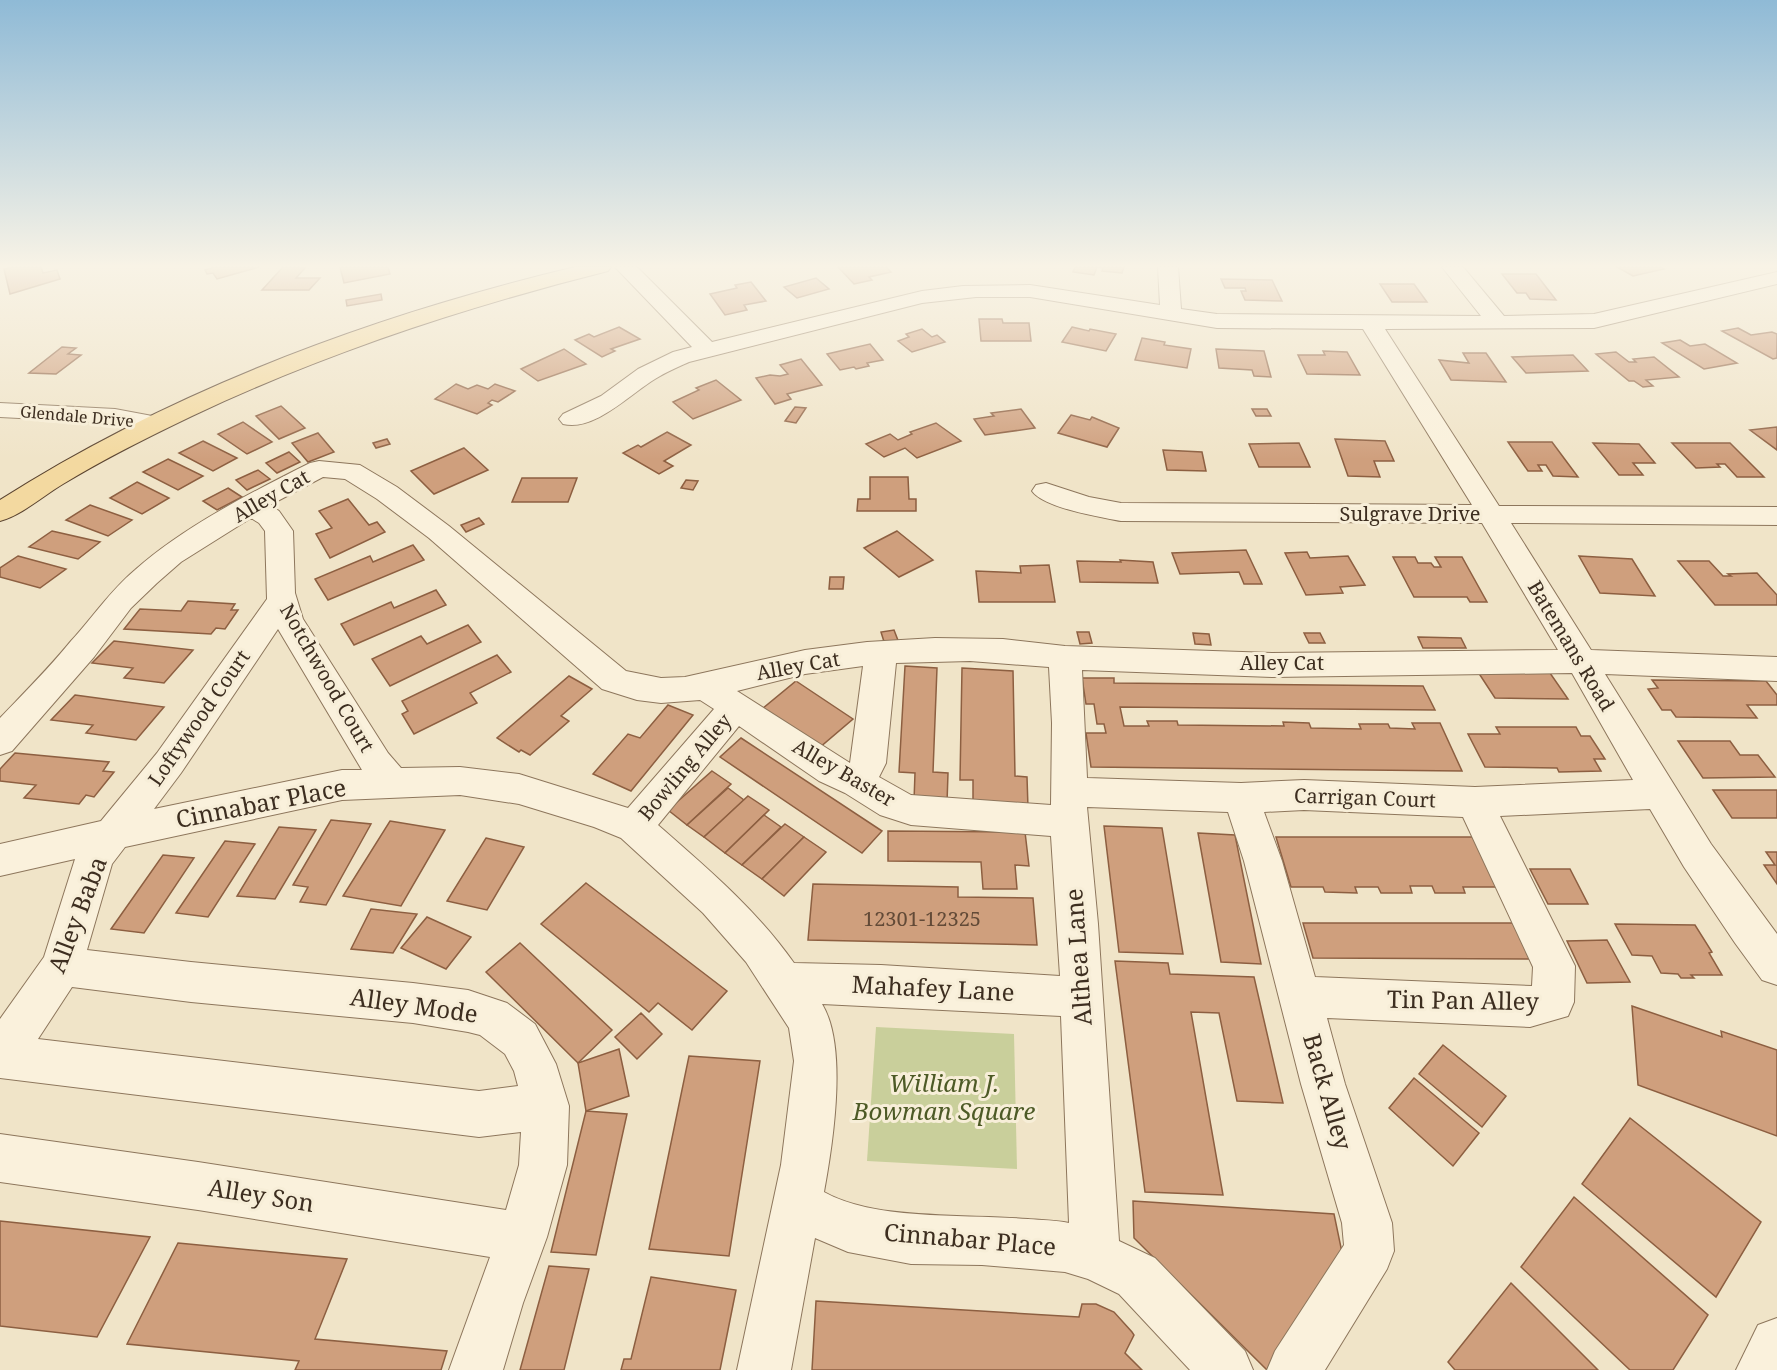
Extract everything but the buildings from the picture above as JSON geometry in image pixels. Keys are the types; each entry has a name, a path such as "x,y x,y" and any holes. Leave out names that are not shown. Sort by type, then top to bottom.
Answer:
{"main road":[{"path":"0,512 56,477 154,423 291,364 377,331"}],"street":[{"path":"688,331 707,350"},
{"path":"572,419 610,400 667,362 784,331"},
{"name":"Batemans Road","path":"1376,331 1581,661 1659,794 1741,923 1777,966"},
{"name":"Glendale Drive","path":"0,410 115,416 154,423"},
{"name":"Alley Cat","path":"0,741 83,649 120,601 171,555 283,485 319,469 351,471 387,493 439,532 614,680 627,686 664,691 706,687 752,673 806,662 881,654 955,650 1032,651 1065,658 1272,665 1581,661 1777,669"},
{"name":"Sulgrave Drive","path":"1046,491 1083,505 1121,512 1777,516"},
{"name":"Notchwood Court","path":"252,506 268,517 279,531 281,601 288,620 376,763 393,785"},
{"name":"Loftywood Court","path":"115,834 169,763 281,601"},
{"path":"858,783 868,762 881,654"},
{"name":"Althea Lane","path":"1065,658 1069,723 1069,807 1082,998 1095,1256"},
{"name":"Alley Baster","path":"706,687 831,771 858,783 893,804 911,810 1069,807"},
{"name":"Bowling Alley","path":"634,827 736,706"},
{"name":"Cinnabar Place","path":"0,860 227,808 342,785 460,781 519,789 603,814 634,827 717,901 760,949 810,1021 816,1061 805,1165 797,1202 809,1211 848,1227 911,1239 982,1240 1065,1247 1095,1256 1137,1276 1226,1370"},
{"name":"Carrigan Court","path":"1069,807 1304,795 1476,802 1659,794"},
{"name":"Back Alley","path":"1241,798 1263,861 1323,1084 1367,1223 1369,1251 1294,1370"},
{"name":"Tin Pan Alley","path":"1300,997 1530,1006 1553,1002 1554,966 1476,802"},
{"name":"Alley Baba","path":"0,1056 62,966 95,857 115,834"},
{"name":"Alley Mode","path":"62,966 191,982 413,1003 468,1011 492,1018 520,1039 534,1064 546,1106 543,1165 522,1238 497,1304 476,1370"},
{"name":"Mahafey Lane","path":"784,983 881,986 1082,998"},
{"path":"0,1056 479,1114 546,1106"},
{"name":"Alley Son","path":"0,1158 198,1186 522,1238"},
{"path":"764,1370 797,1202"},
{"path":"1762,1370 1777,1344"}],"green space":[{"name":"William J. Bowman Square","path":"876,1027 1014,1034 1017,1169 867,1161"}]}
